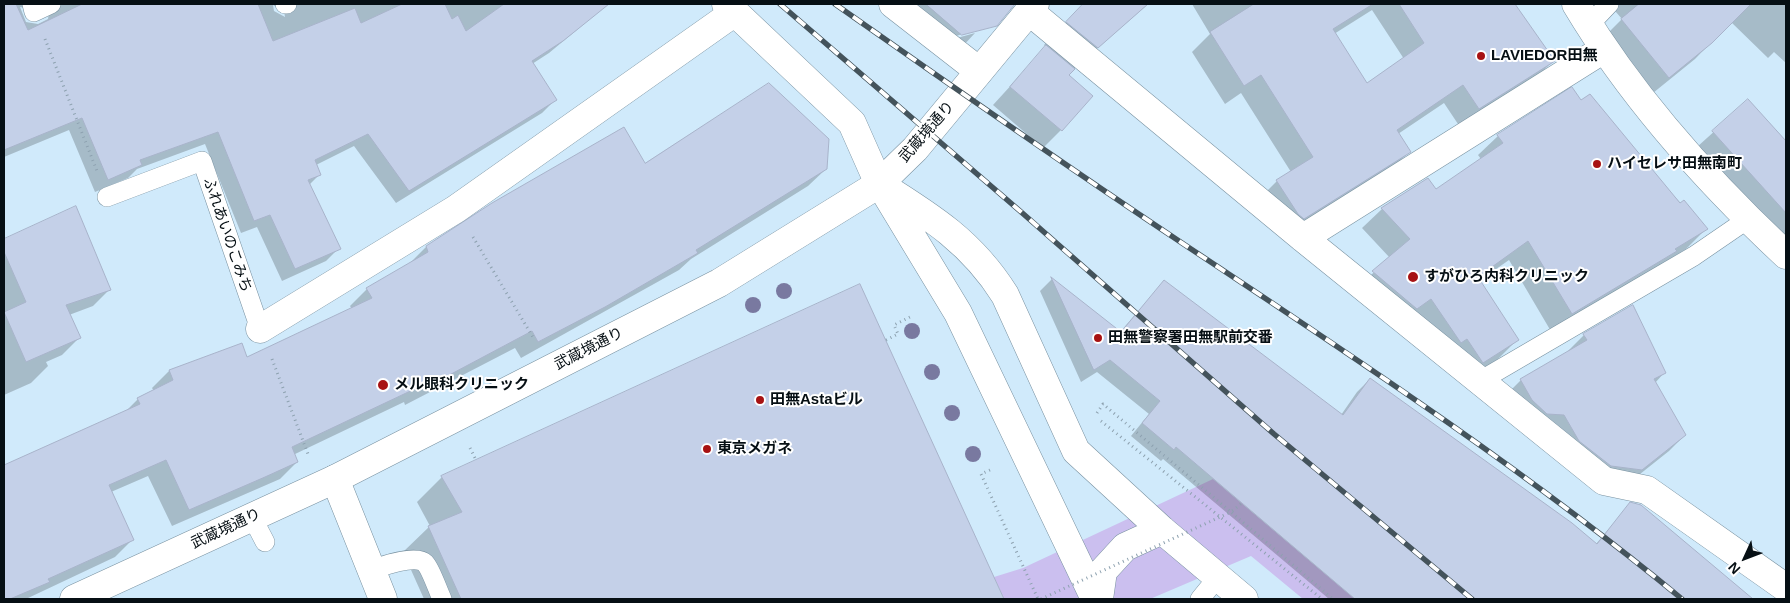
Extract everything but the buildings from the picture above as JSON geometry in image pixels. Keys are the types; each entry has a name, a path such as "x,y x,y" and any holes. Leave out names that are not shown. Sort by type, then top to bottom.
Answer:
{"street":[{"path":"893,4 979,71"},
{"path":"1032,7 1303,238 1604,481 1647,490 1786,588 1774,599"},
{"name":"武蔵境通り","path":"74,599 328,482 719,283 880,184 915,149 1032,7"},
{"path":"260,328 456,209 730,8 852,123 880,184 958,313 1095,599"},
{"path":"1583,14 1604,49 1660,120 1748,220 1786,255"},
{"path":"1303,238 1604,49"},
{"path":"880,184 940,223 982,262 1005,295 1076,451 1162,530 1244,599"},
{"path":"328,482 383,599"},
{"path":"1099,599 1103,571 1125,547 1162,530"}],"lane":[{"path":"1583,14 1609,4"},
{"name":"ふれあいのこみち","path":"107,197 202,161 260,328"},
{"path":"1480,381 1694,256 1748,220"},
{"path":"252,517 265,542"},
{"path":"371,570 394,562 420,560 427,564 442,599"},
{"path":"1200,599 1218,577"}],"path":[{"path":"39,6 107,197"},
{"path":"456,209 539,346"},
{"path":"886,340 898,334 894,325 912,316"},
{"path":"260,328 328,482"},
{"path":"1322,599 1095,416 1103,404 1333,599"},
{"path":"990,470 981,474 985,485 1040,599 1231,512 1242,503"}],"shaded area":[{"path":"1213,479 1355,599 1303,599 1251,556 1150,599 1004,599 994,577 1023,568"}],"railway":[{"path":"780,4 1274,434 1472,599"},
{"path":"835,4 964,95 1138,214 1310,328 1499,459 1561,504 1682,599"}],"place":[{"name":"LAVIEDOR田無","path":"1481,56"},
{"name":"ハイセレサ田無南町","path":"1597,164"},
{"name":"すがひろ内科クリニック","path":"1413,277"},
{"name":"田無警察署田無駅前交番","path":"1098,338"},
{"name":"メル眼科クリニック","path":"383,385"},
{"name":"田無Astaビル","path":"760,400"},
{"name":"東京メガネ","path":"707,449"}]}
